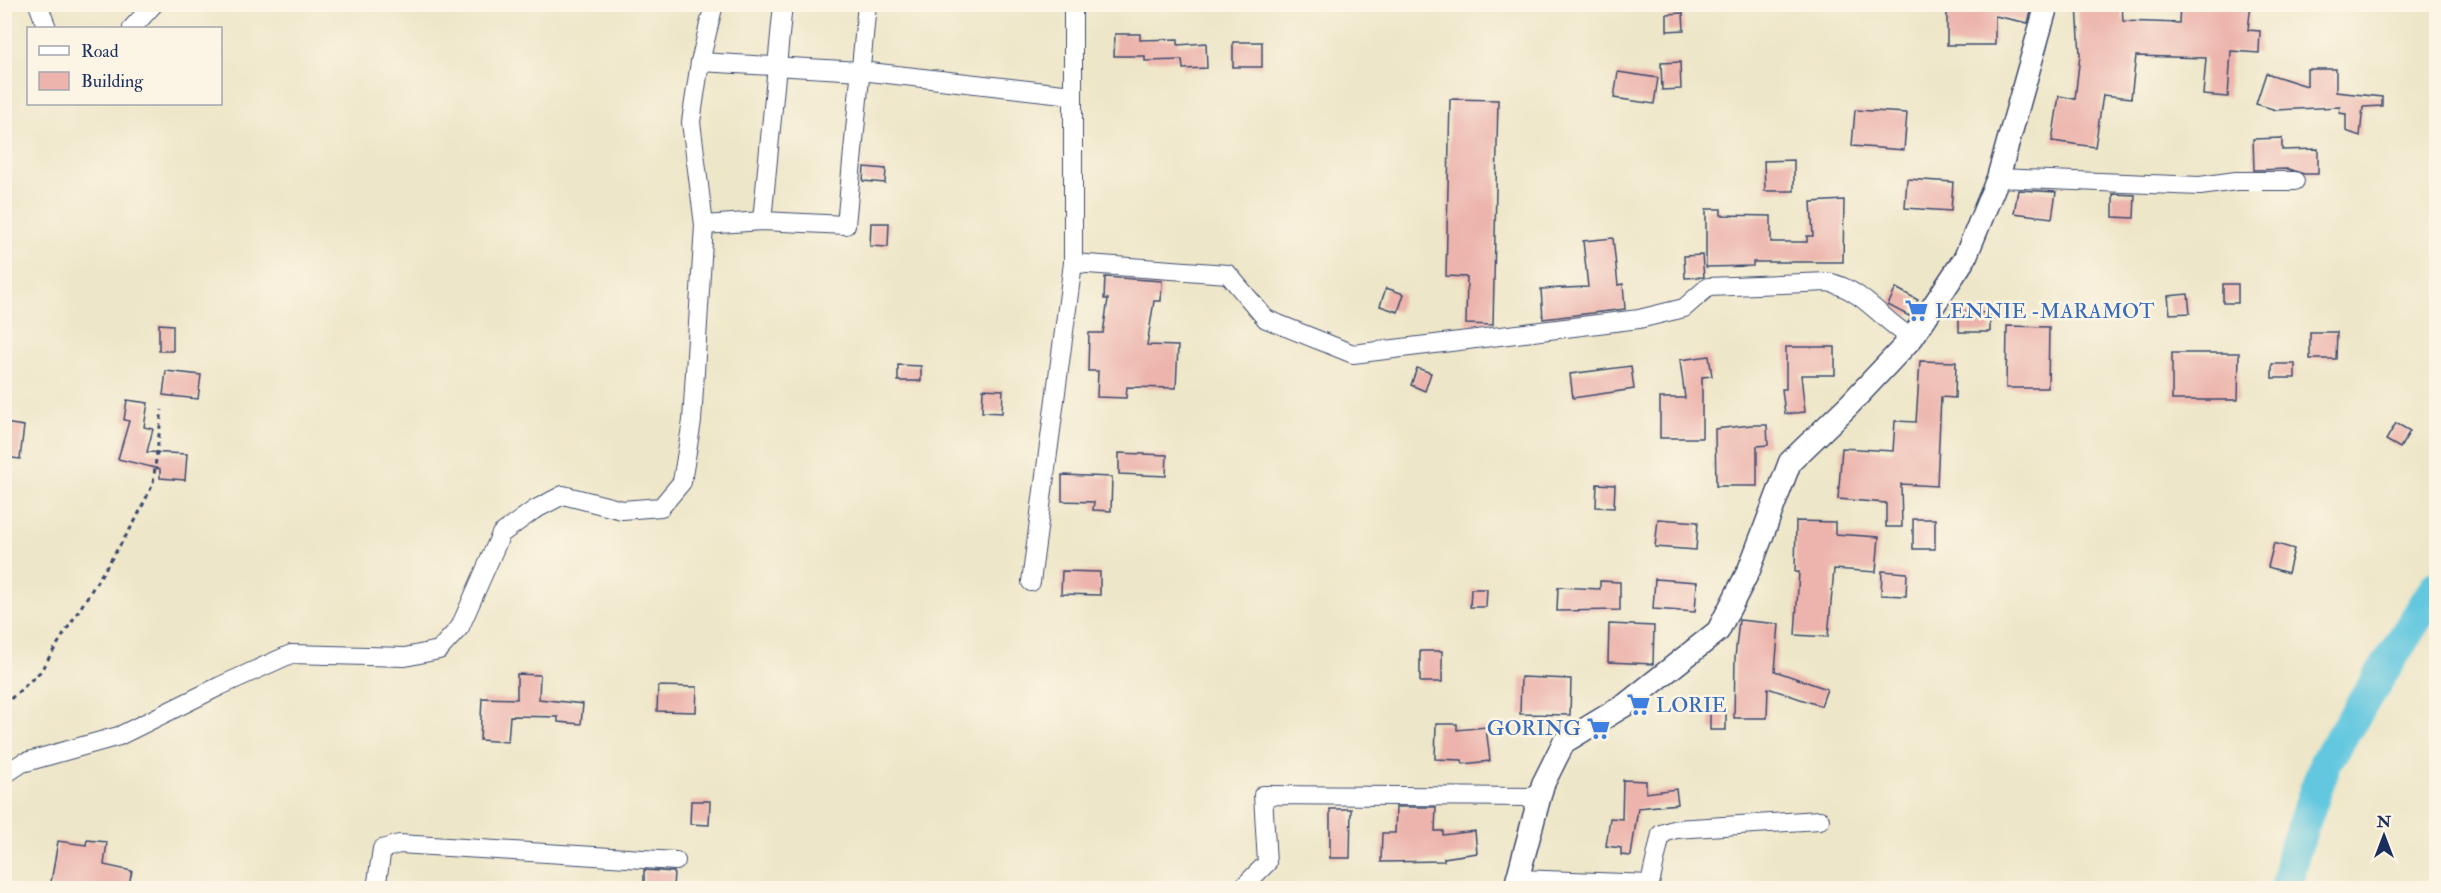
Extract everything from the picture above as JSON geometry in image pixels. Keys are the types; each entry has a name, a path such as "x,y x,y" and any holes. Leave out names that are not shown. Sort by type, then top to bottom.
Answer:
{"street":[{"path":"38,4 47,27"},
{"path":"133,27 154,4"},
{"path":"4,775 22,763 119,736 291,654 405,657 439,650 460,627 501,534 534,510 563,495 622,510 661,507 682,482 692,421 704,225 691,122 700,62 714,4"},
{"path":"762,221 783,4"},
{"path":"704,225 762,221 846,225 867,4"},
{"path":"1031,582 1073,263 1073,4"},
{"path":"1820,820 1676,829 1661,834 1650,884 1517,884 1543,784 1564,742 1625,705 1718,631 1749,570 1790,462 1849,405 1912,338 1965,258 1998,178 2047,4"},
{"path":"700,62 861,71 1072,95"},
{"path":"1998,178 2199,186 2236,181 2295,181"},
{"path":"1073,263 1228,274 1266,319 1353,354 1639,319 1684,308 1708,286 1828,282 1845,286 1866,299 1894,328 1912,338"},
{"path":"1242,888 1267,863 1263,795 1540,797"},
{"path":"376,888 382,849 399,844 676,861"}],"path":[{"path":"4,705 40,672 134,523 153,484 162,410"}],"building":[{"path":"1947,4 2033,4 2028,23 1995,16 1995,45 1947,45"},
{"path":"2077,4 2122,4 2123,21 2179,23 2180,4 2251,4 2248,30 2260,31 2259,53 2231,51 2228,97 2203,95 2206,58 2136,56 2131,98 2103,95 2095,147 2052,141 2059,96 2075,99 2080,55"},
{"path":"1683,13 1684,30 1667,31 1667,14"},
{"path":"1115,34 1140,34 1140,40 1178,39 1178,45 1206,43 1207,68 1183,69 1182,60 1145,61 1145,56 1114,56"},
{"path":"1233,42 1262,42 1262,67 1233,67"},
{"path":"1680,62 1681,89 1662,90 1661,63"},
{"path":"2307,69 2336,69 2336,92 2382,97 2382,106 2363,107 2360,136 2346,131 2346,114 2339,113 2340,107 2276,110 2256,104 2266,73 2307,86"},
{"path":"1618,72 1658,78 1654,104 1614,98"},
{"path":"1450,99 1498,100 1493,325 1466,324 1467,277 1446,276"},
{"path":"1855,110 1907,113 1904,150 1852,146"},
{"path":"2282,138 2282,150 2318,149 2318,174 2304,174 2288,169 2254,170 2253,139"},
{"path":"1794,160 1794,191 1765,191 1764,161"},
{"path":"864,167 886,169 885,183 863,181"},
{"path":"1907,179 1953,182 1951,211 1905,208"},
{"path":"2018,190 2056,192 2052,218 2014,213"},
{"path":"2113,194 2135,195 2134,218 2113,217"},
{"path":"1844,200 1843,262 1753,262 1753,266 1706,267 1706,209 1721,209 1721,215 1771,216 1771,242 1807,242 1807,236 1813,236 1811,202"},
{"path":"871,223 889,223 888,247 870,246"},
{"path":"1613,238 1618,285 1623,284 1625,309 1543,319 1541,289 1588,287 1583,241"},
{"path":"1702,255 1704,277 1685,278 1684,256"},
{"path":"1105,277 1162,281 1161,301 1154,301 1147,345 1178,346 1176,388 1127,387 1126,398 1097,397 1098,371 1088,371 1089,333 1103,333 1108,299 1104,299"},
{"path":"2223,284 2238,284 2238,303 2223,303"},
{"path":"1386,288 1404,294 1398,312 1380,306"},
{"path":"1896,288 1918,300 1909,316 1888,305"},
{"path":"2188,294 2190,313 2170,314 2168,296"},
{"path":"1959,312 1990,313 1990,332 1959,332"},
{"path":"159,324 173,325 173,351 159,351"},
{"path":"2007,326 2049,327 2048,388 2006,388"},
{"path":"2310,332 2337,332 2336,359 2310,359"},
{"path":"1786,347 1835,347 1835,375 1801,375 1805,412 1785,414 1782,389 1786,389"},
{"path":"2172,353 2239,353 2238,400 2172,400"},
{"path":"1709,356 1712,376 1702,377 1702,438 1660,438 1660,398 1685,398 1680,360"},
{"path":"1920,361 1956,362 1955,398 1941,397 1937,486 1901,484 1902,527 1886,527 1886,503 1838,499 1842,448 1893,451 1895,421 1916,422"},
{"path":"2272,364 2295,364 2295,378 2272,378"},
{"path":"898,365 921,366 921,381 898,381"},
{"path":"1631,366 1634,389 1573,398 1570,374"},
{"path":"1417,368 1431,373 1425,391 1411,385"},
{"path":"166,371 201,375 198,399 163,395"},
{"path":"983,389 1003,390 1002,413 982,412"},
{"path":"127,400 148,403 144,427 153,429 147,452 187,454 185,480 160,478 160,469 118,459 129,421 124,420"},
{"path":"4,423 24,426 20,459 4,457"},
{"path":"2396,423 2410,431 2400,448 2386,440"},
{"path":"1767,425 1768,445 1757,446 1757,486 1716,486 1715,429"},
{"path":"1119,453 1167,455 1166,476 1119,474"},
{"path":"1062,475 1112,477 1111,511 1093,510 1094,502 1062,501"},
{"path":"1597,484 1615,485 1614,508 1596,507"},
{"path":"1658,519 1698,522 1696,550 1655,547"},
{"path":"1913,519 1935,519 1935,549 1913,549"},
{"path":"1796,521 1835,522 1835,534 1879,537 1876,572 1834,569 1828,637 1795,635 1799,572 1795,572"},
{"path":"2274,543 2294,549 2288,573 2268,567"},
{"path":"1062,571 1100,572 1100,595 1061,594"},
{"path":"1882,571 1907,573 1906,596 1881,595"},
{"path":"1655,579 1697,582 1695,612 1653,609"},
{"path":"1600,581 1620,582 1620,610 1557,611 1558,587 1600,589"},
{"path":"1471,589 1487,589 1486,607 1470,607"},
{"path":"1739,620 1779,624 1775,671 1827,689 1821,706 1768,688 1767,718 1734,718 1735,658"},
{"path":"1609,624 1654,626 1653,664 1608,662"},
{"path":"1420,651 1442,651 1442,682 1420,682"},
{"path":"517,674 540,675 539,699 583,704 581,724 558,722 558,717 510,716 508,742 480,740 482,698 517,699"},
{"path":"1521,677 1571,679 1570,715 1520,714"},
{"path":"658,686 697,687 696,712 657,711"},
{"path":"1710,710 1726,710 1726,730 1710,730"},
{"path":"1436,724 1457,724 1457,730 1486,727 1490,761 1463,764 1462,760 1435,759"},
{"path":"1623,780 1646,781 1646,793 1676,789 1678,804 1638,808 1631,856 1621,855 1621,848 1606,846 1610,818 1622,819"},
{"path":"691,801 710,801 709,825 690,824"},
{"path":"1396,807 1436,807 1435,831 1443,831 1443,835 1475,831 1477,853 1444,858 1444,861 1381,862 1382,833 1395,833"},
{"path":"1330,809 1351,809 1350,858 1330,858"},
{"path":"87,840 107,842 104,865 132,871 128,888 50,888 58,841 86,845"},
{"path":"644,870 674,872 673,888 644,888"}],"waterway":[{"path":"2287,888 2293,854 2326,761 2436,587"}],"place":[{"name":"LENNIE -MARAMOT","path":"1917,311"},
{"name":"LORIE","path":"1638,705"},
{"name":"GORING","path":"1599,728"}]}
